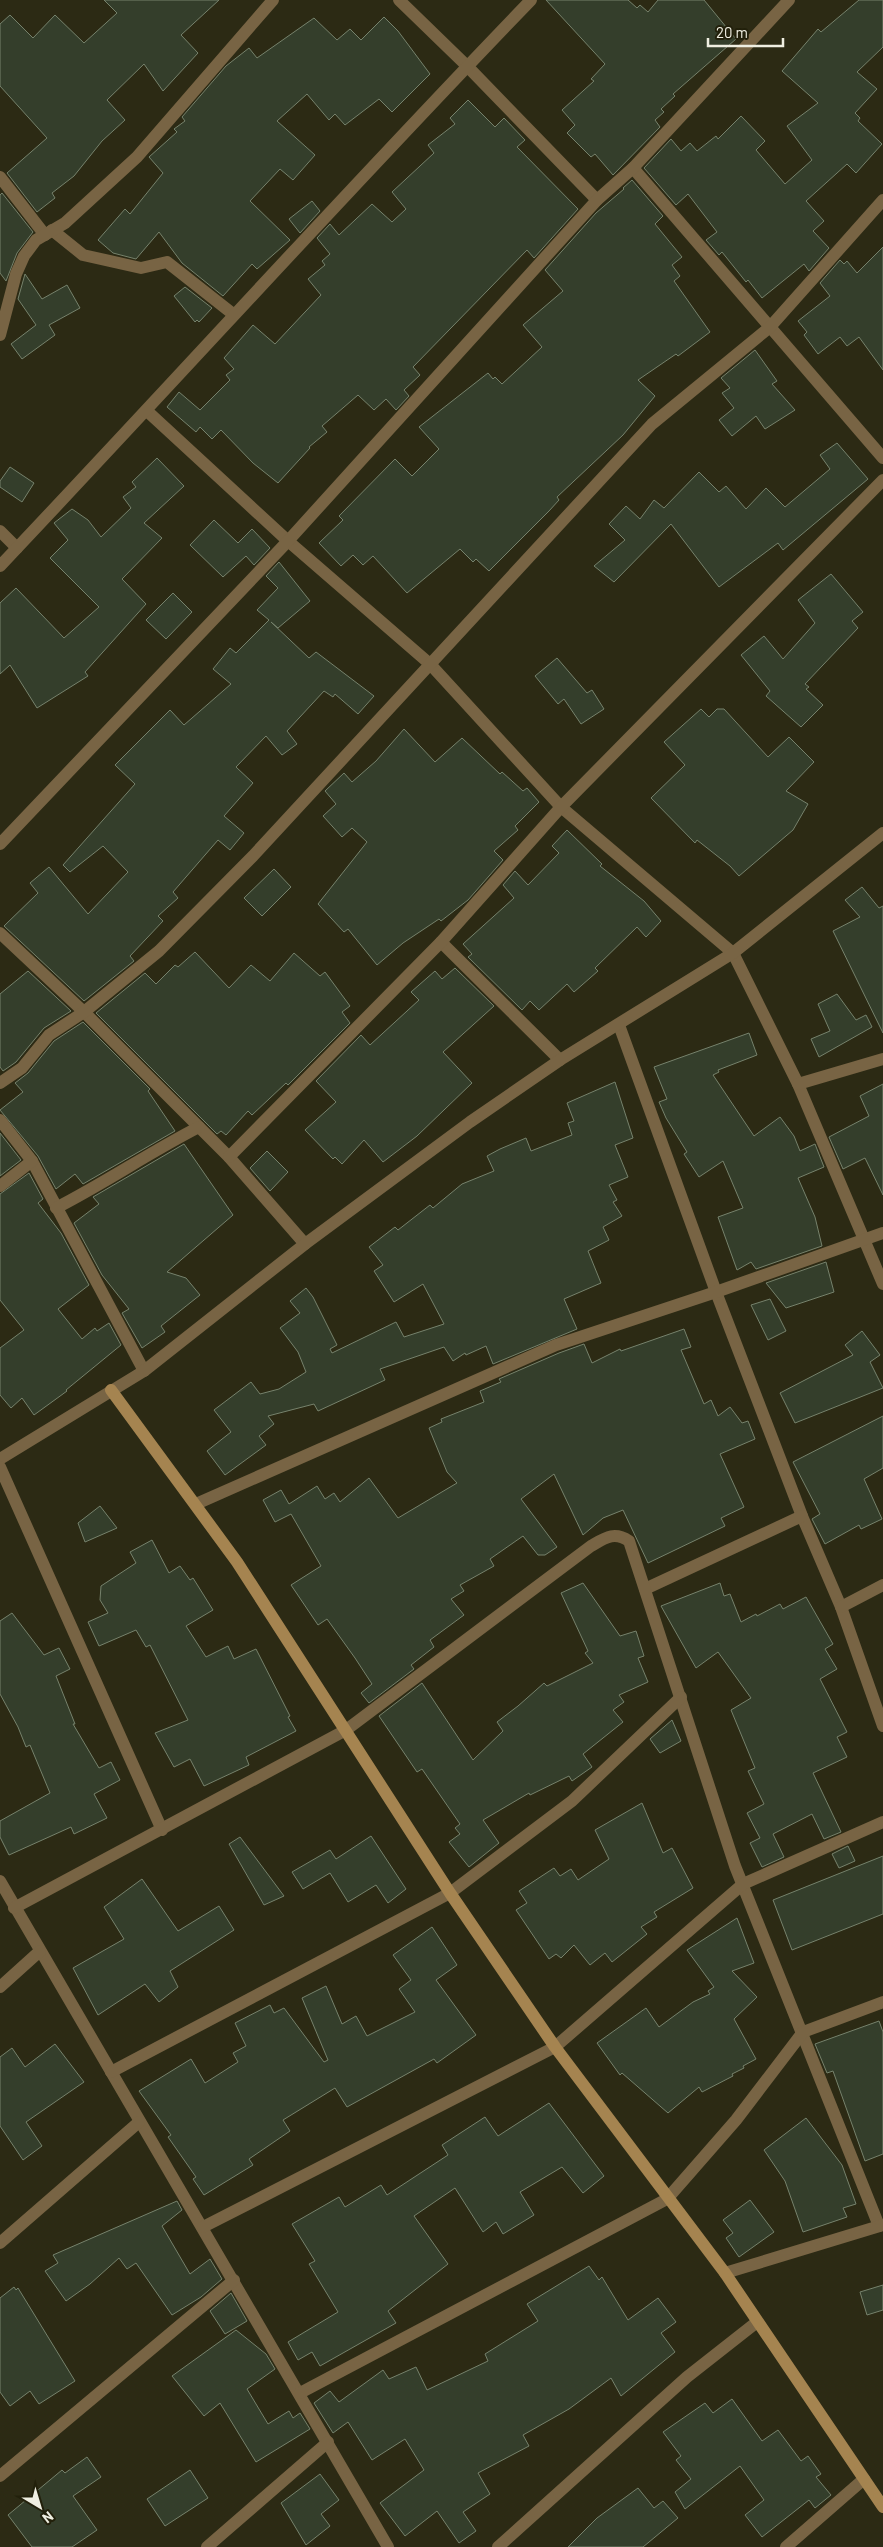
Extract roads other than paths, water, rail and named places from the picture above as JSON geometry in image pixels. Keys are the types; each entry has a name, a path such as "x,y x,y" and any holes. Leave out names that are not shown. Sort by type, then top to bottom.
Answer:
{"street":[{"path":"0,335 8,313 16,274 24,256 36,240 65,223 137,157 273,0"},
{"path":"399,0 467,66 597,200"},
{"path":"0,566 147,411 233,314 531,0"},
{"path":"0,844 288,542 597,200 633,168 789,0"},
{"path":"633,168 883,458"},
{"path":"0,177 49,232 83,255 142,268 167,262 233,314"},
{"path":"0,1083 22,1068 49,1035 84,1012 166,944 253,856 652,424 770,327 883,200"},
{"path":"147,411 288,542 430,664 561,807 733,953 798,1084 883,1284"},
{"path":"229,1157 442,942 561,807 883,480"},
{"path":"0,531 17,548"},
{"path":"0,1459 144,1371 305,1244 470,1122 560,1060 733,953 883,833"},
{"path":"0,933 84,1012 229,1157 305,1244"},
{"path":"442,942 560,1060"},
{"path":"619,1025 716,1292 802,1516 841,1607 883,1726"},
{"path":"798,1084 883,1059"},
{"path":"0,1120 32,1161 144,1371"},
{"path":"56,1208 103,1184 155,1149 198,1127"},
{"path":"0,1186 32,1161"},
{"path":"196,1504 556,1345 716,1292 883,1232"},
{"path":"111,1390 196,1504 346,1730 450,1893 555,2048 725,2274 883,2507"},
{"path":"0,1467 162,1830"},
{"path":"645,1589 802,1516"},
{"path":"14,1908 346,1730 590,1546 609,1535 622,1536 629,1541 743,1884 881,2225 725,2274"},
{"path":"841,1607 883,1585"},
{"path":"111,2072 450,1893 572,1801 681,1697"},
{"path":"203,2227 555,2048 743,1884 883,1822"},
{"path":"0,1881 388,2547"},
{"path":"0,1986 40,1951"},
{"path":"300,2393 667,2199 736,2120 804,2032 883,2002"},
{"path":"0,2243 139,2122"},
{"path":"0,2476 234,2280"},
{"path":"498,2547 687,2377 757,2322"},
{"path":"207,2547 328,2442"},
{"path":"786,2547 864,2479"}]}
